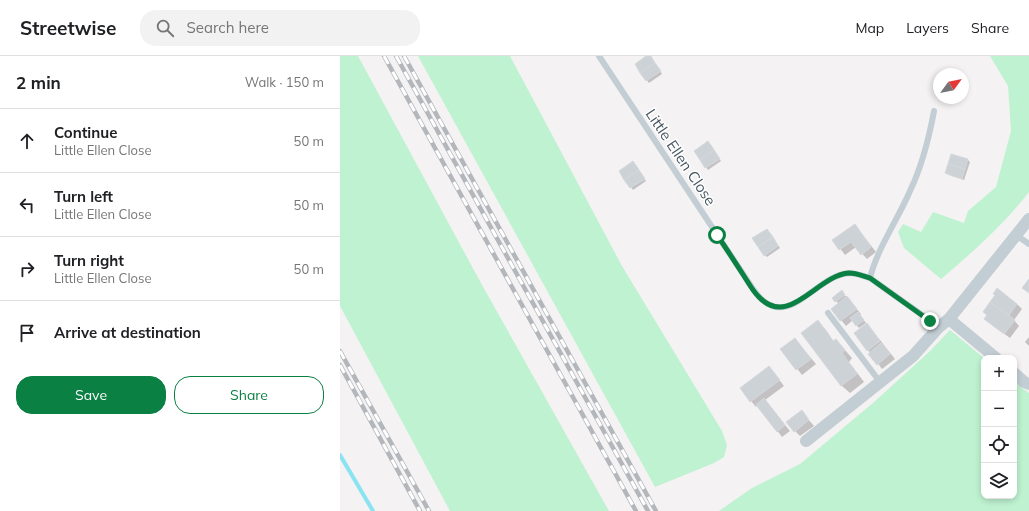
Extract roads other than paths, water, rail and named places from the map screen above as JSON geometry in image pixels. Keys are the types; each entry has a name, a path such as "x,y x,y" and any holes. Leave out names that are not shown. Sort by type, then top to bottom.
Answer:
{"street":[{"path":"806,441 913,356 939,327 949,319 1029,219"},
{"path":"949,319 992,355"},
{"path":"1017,376 1029,384"}],"lane":[{"name":"Little Ellen Close","path":"599,56 753,289 769,306 780,307 793,305 831,278 848,273 859,274 870,278 939,327"},
{"path":"870,278 874,264 911,190 922,160 934,111"},
{"path":"1016,235 1029,244"},
{"path":"828,313 880,382"}],"waterway":[{"path":"340,455 373,511"}],"railway":[{"path":"384,56 636,511"},
{"path":"396,56 648,511"},
{"path":"404,56 656,511"},
{"path":"340,351 429,511"},
{"path":"340,365 420,511"}]}
